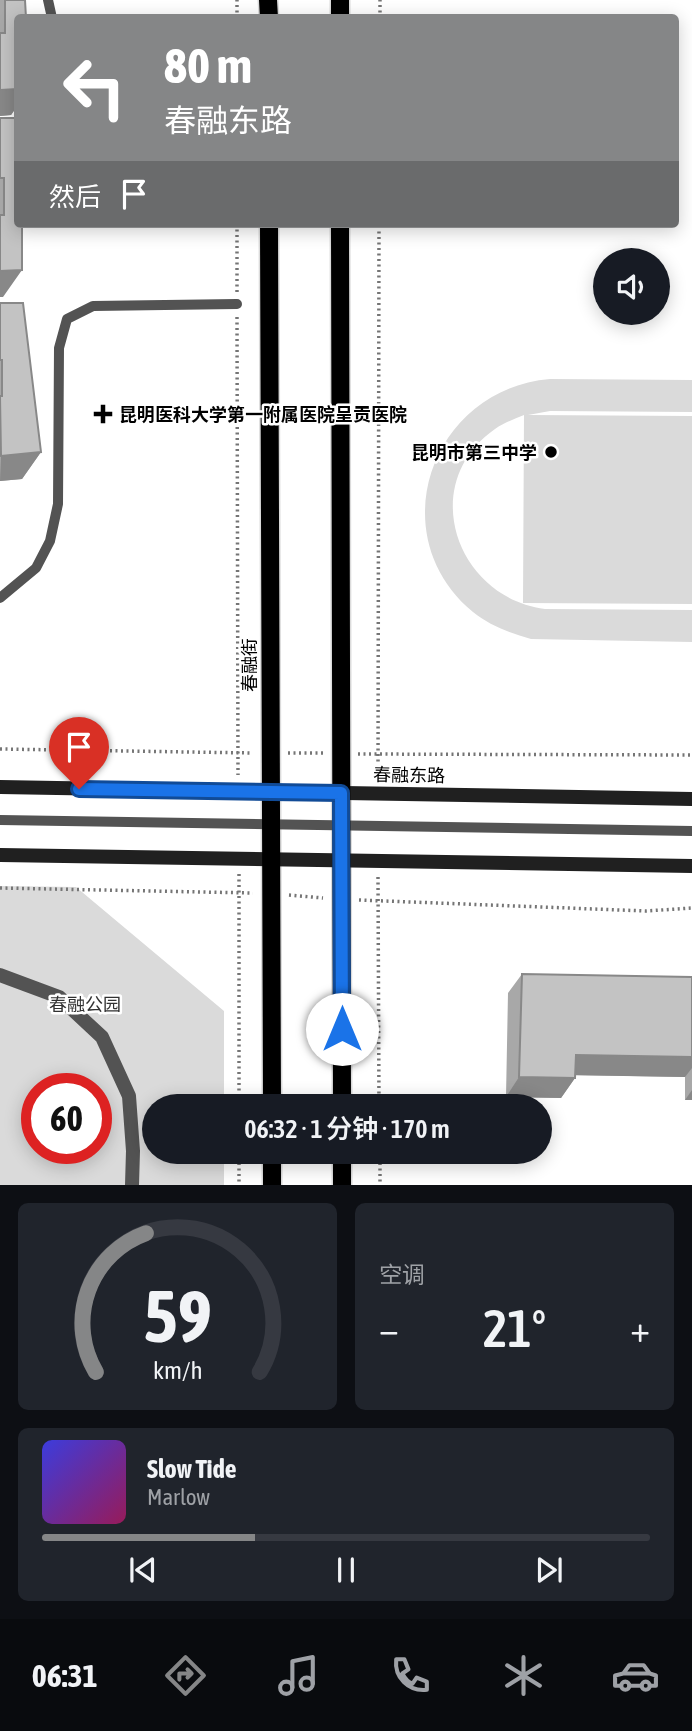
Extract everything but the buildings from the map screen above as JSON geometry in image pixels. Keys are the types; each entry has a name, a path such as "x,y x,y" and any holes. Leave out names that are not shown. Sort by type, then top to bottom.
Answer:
{"main road":[{"name":"春融街","path":"269,228 272,1094"},
{"path":"340,228 342,1094"},
{"name":"春融东路","path":"0,787 692,799"},
{"path":"0,855 692,866"},
{"path":"272,1164 272,1185"},
{"path":"342,1164 342,1185"}],"street":[{"path":"0,975 59,997 102,1037 129,1096 133,1151 132,1185"}],"lane":[{"path":"0,598 36,568 50,541 58,504 59,348 67,318 93,306 237,304"},
{"path":"0,820 692,831"}],"path":[{"path":"237,228 238,792"},
{"path":"378,794 379,228"},
{"path":"239,859 239,1094"},
{"path":"377,861 379,1094"},
{"path":"239,1164 239,1185"},
{"path":"380,1164 380,1185"}],"green space":[{"path":"550,379 692,380 692,412 550,411 528,415 692,416 692,604 524,603 545,609 692,610 692,642 531,639 508,632 473,612 445,580 429,545 425,507 432,470 449,437 475,409 509,389","holes":["524,415 523,603 488,583 469,561 457,535 453,507 457,478 471,452 495,429"]},
{"name":"春融公园","path":"0,886 76,887 224,1011 224,1094 142,1094 142,1164 224,1164 224,1185 0,1185"}],"place":[{"name":"昆明医科大学第一附属医院呈贡医院","path":"103,414"},
{"name":"昆明市第三中学","path":"551,452"}],"route":[{"path":"79,789 341,793 342,1029"}]}
